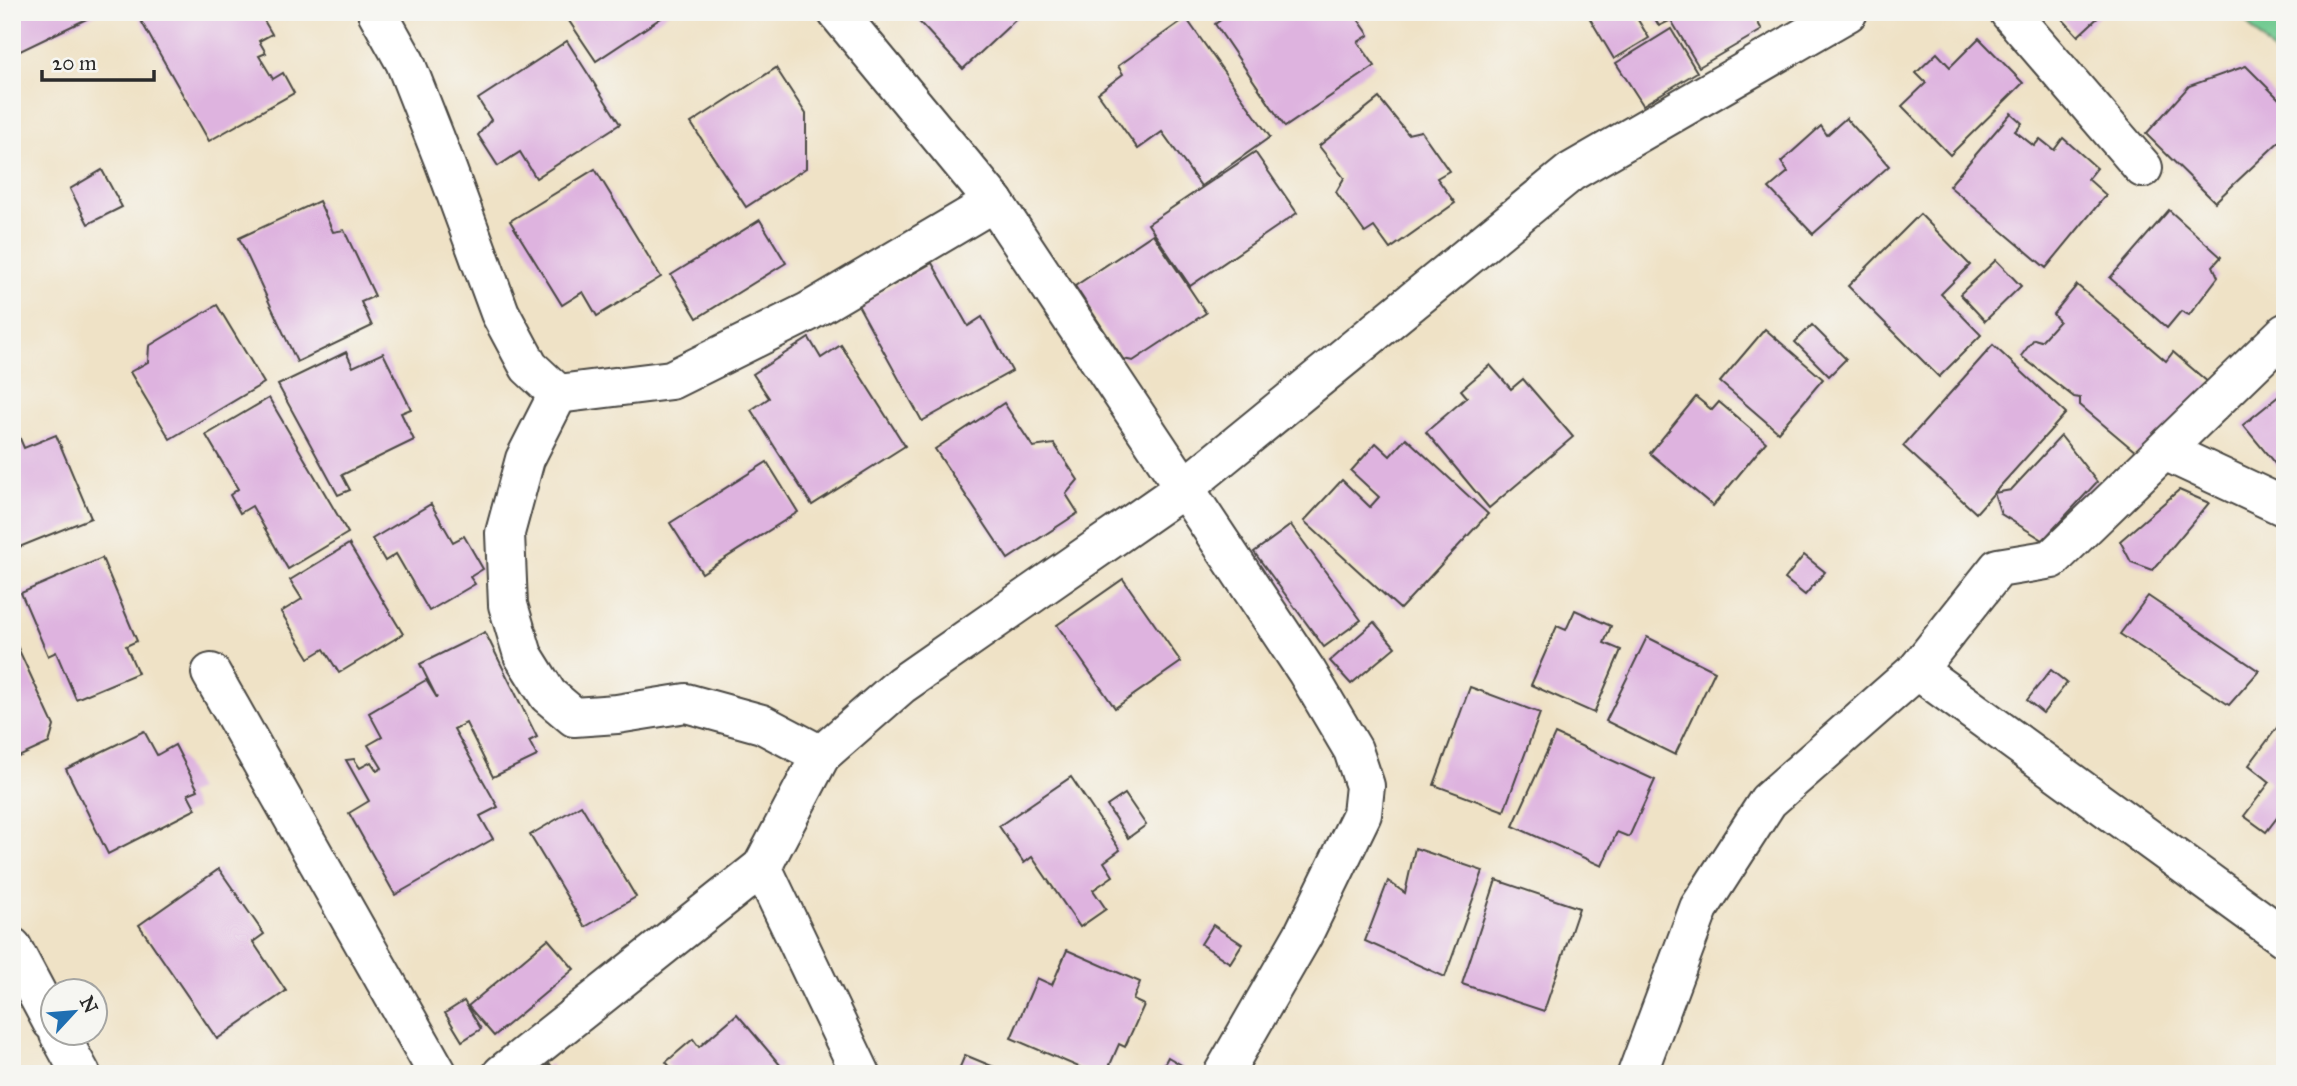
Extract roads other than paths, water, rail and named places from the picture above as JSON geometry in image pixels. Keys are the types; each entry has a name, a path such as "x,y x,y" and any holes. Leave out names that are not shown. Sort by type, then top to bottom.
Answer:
{"street":[{"path":"377,12 405,62 500,313 529,367 558,394"},
{"path":"837,12 994,202 1307,672 1353,750 1365,786 1362,814 1309,923 1223,1074"},
{"path":"502,1074 762,867 821,755 901,685 1184,488 1571,172 1803,24 1848,12"},
{"path":"2009,12 2143,168"},
{"path":"558,394 671,380 808,312 994,202"},
{"path":"1637,1074 1699,908 1768,801 1917,670 1998,568 2052,559 2285,333"},
{"path":"558,394 525,458 505,533 508,605 523,655 548,695 574,717 617,715 686,703 762,724 821,755"},
{"path":"2165,451 2285,507"},
{"path":"1917,670 2285,938"},
{"path":"211,673 438,1074"},
{"path":"762,867 861,1074"},
{"path":"12,947 38,995"},
{"path":"67,1048 81,1074"}]}
